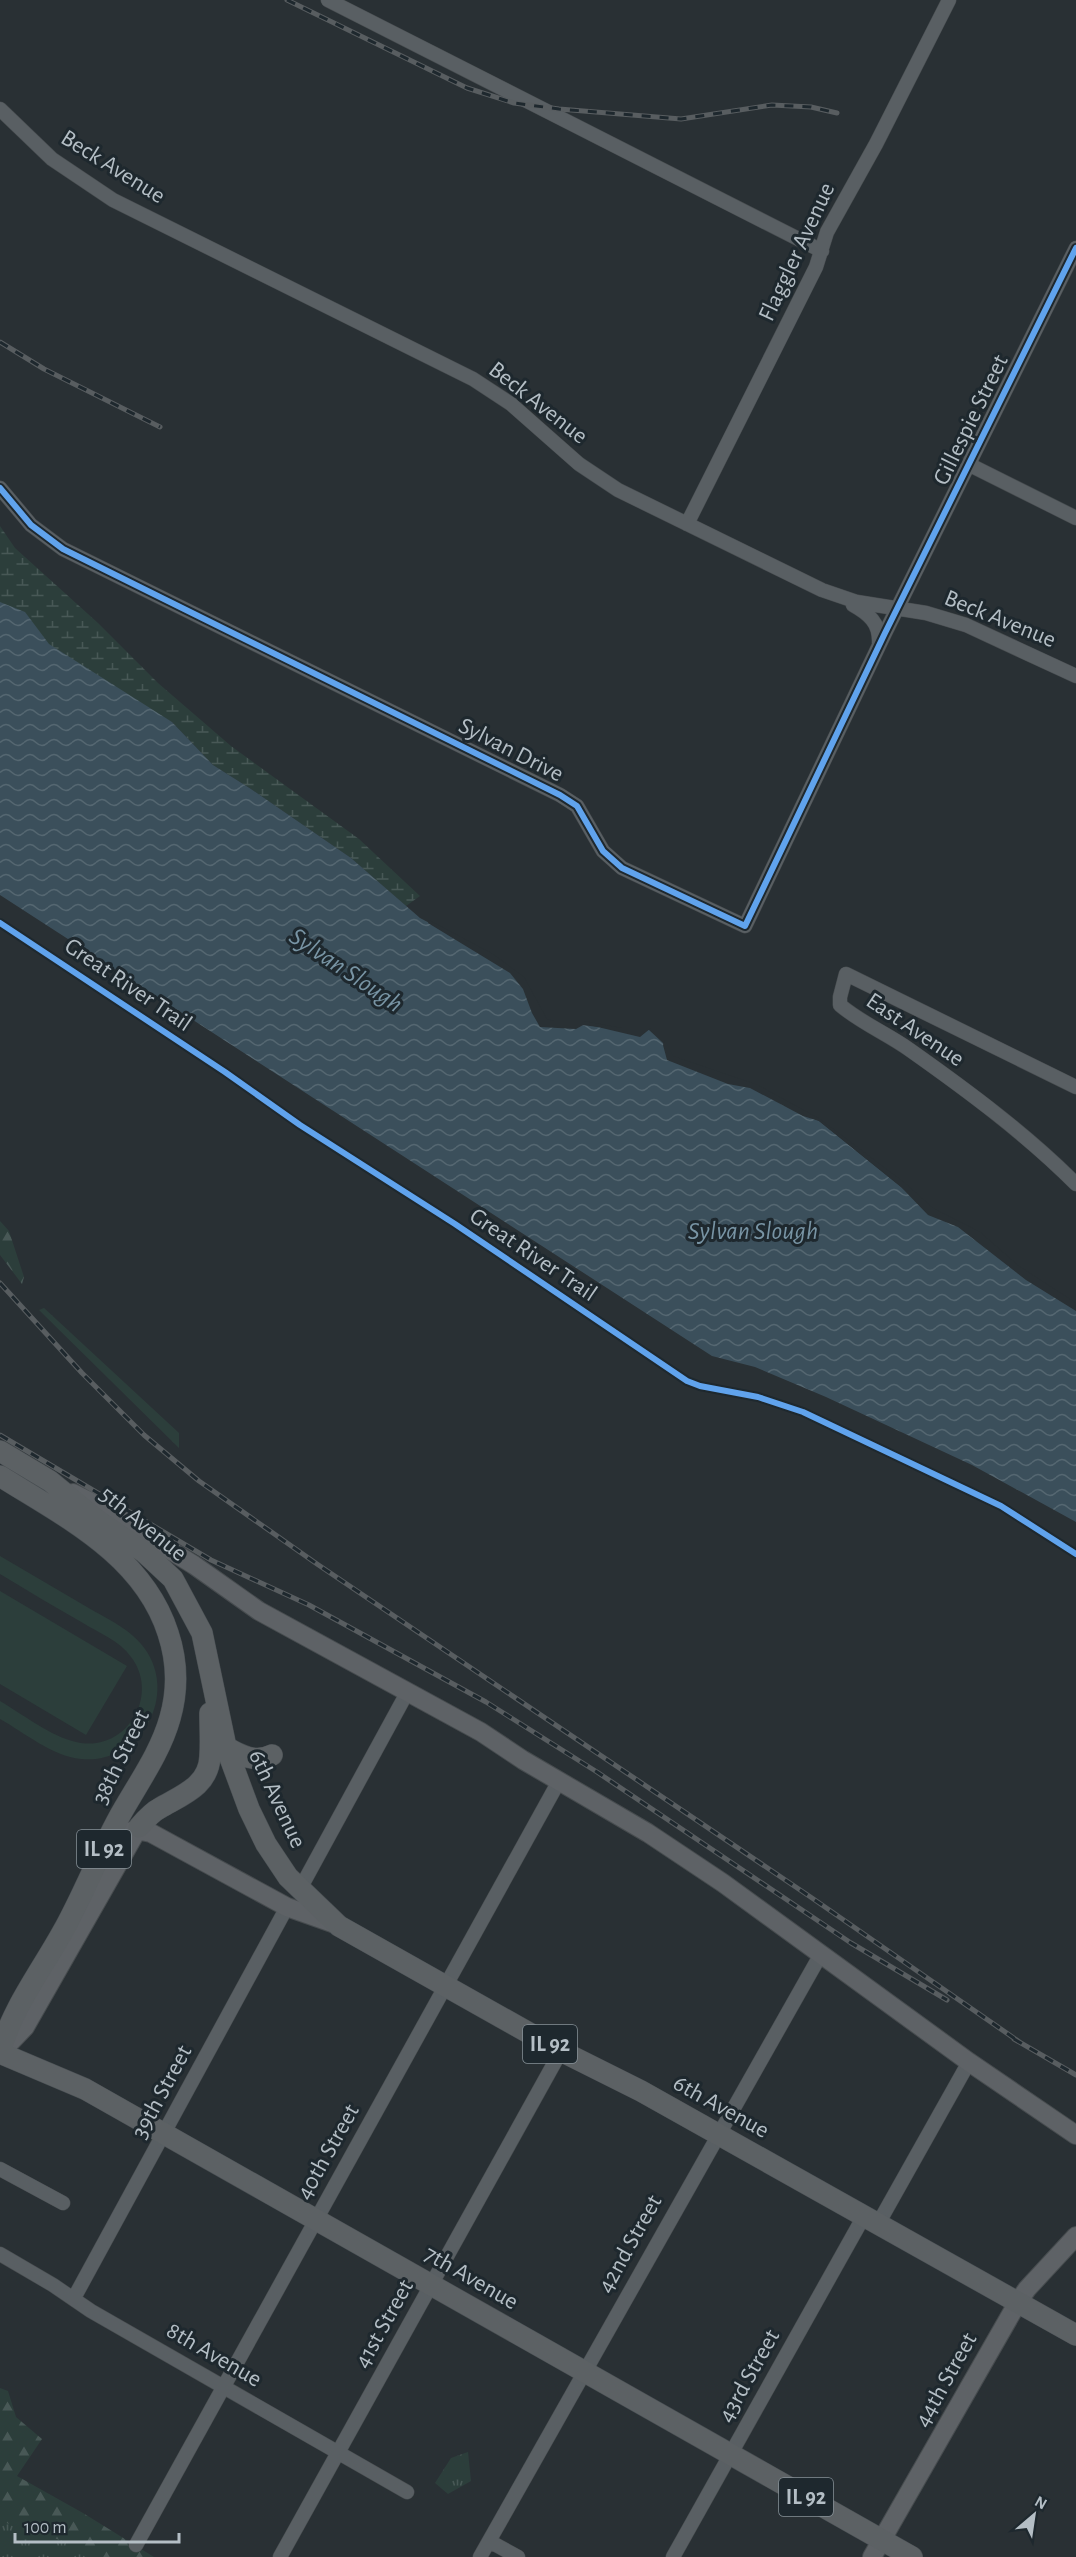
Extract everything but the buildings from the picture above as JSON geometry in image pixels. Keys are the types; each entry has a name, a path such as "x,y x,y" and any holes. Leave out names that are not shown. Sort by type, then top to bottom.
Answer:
{"main road":[{"name":"5th Avenue","path":"0,1451 50,1481 96,1519 144,1552 173,1579 202,1633 211,1671"},
{"name":"5th Avenue","path":"0,1476 83,1531 131,1568 154,1599 169,1636"},
{"name":"38th Street","path":"0,2053 8,2026 66,1927 117,1822 156,1753 171,1716 176,1677 174,1653 169,1636"},
{"name":"6th Avenue","path":"211,1671 226,1747 245,1799 266,1844 288,1877 339,1926 561,2051 718,2134 1076,2335"},
{"path":"138,1829 160,1808 196,1788 208,1769 211,1671"},
{"path":"226,1747 251,1758 262,1760 272,1755"},
{"name":"7th Avenue","path":"0,2053 85,2089 731,2454 877,2548 912,2557"}],"street":[{"path":"328,0 822,250"},
{"name":"Flaggler Avenue","path":"687,524 816,267 827,232 876,144 949,0"},
{"name":"Beck Avenue","path":"0,109 52,159 113,200 473,379 511,404 560,448 618,489 839,596 857,602 898,608 966,625 1076,676"},
{"name":"Gillespie Street","path":"898,608 1076,248"},
{"path":"970,465 1076,518"},
{"name":"Sylvan Drive","path":"0,488 31,525 63,549 560,795 577,806 603,851 622,868 745,926 898,608"},
{"path":"839,596 872,618 880,630 879,645"},
{"name":"East Avenue","path":"1076,1087 846,974 840,1005 850,1014 909,1049 987,1107 1051,1159 1076,1184"},
{"path":"50,1481 98,1505 194,1565 259,1611 481,1732 676,1852 969,2062 1076,2135"},
{"path":"300,1889 408,1691"},
{"name":"40th Street","path":"136,2545 559,1781"},
{"path":"105,1849 120,1835 138,1829"},
{"name":"6th Avenue","path":"138,1829 151,1833 287,1907 339,1926"},
{"name":"38th Street","path":"0,2053 25,2027 138,1829"},
{"name":"39th Street","path":"74,2298 165,2135 287,1907"},
{"name":"42nd Street","path":"480,2557 821,1954"},
{"name":"41st Street","path":"280,2557 561,2051"},
{"name":"43rd Street","path":"673,2557 731,2454 969,2062"},
{"path":"0,2169 63,2204"},
{"name":"44th Street","path":"877,2548 1018,2302 1027,2289 1076,2236"},
{"name":"8th Avenue","path":"0,2254 74,2298 91,2311 407,2492"},
{"path":"489,2541 518,2557"}],"green space":[{"path":"0,526 15,548 98,623 158,683 231,746 359,839 420,896 406,906 351,858 213,765 172,722 0,629"},
{"path":"0,1221 9,1231 24,1277 22,1284 0,1255"},
{"path":"44,1308 179,1433 179,1448 39,1310"},
{"path":"0,1556 118,1625 145,1649 154,1668 158,1687 155,1706 148,1724 136,1739 120,1751 102,1758 70,1757 49,1749 0,1719 0,1701 57,1735 76,1742 94,1743 109,1739 123,1731 133,1719 140,1704 142,1688 139,1672 131,1657 121,1646 0,1574"},
{"path":"0,1591 127,1666 86,1735 0,1684"},
{"path":"0,2388 8,2391 16,2417 42,2439 17,2476 154,2557 103,2557 63,2541 0,2521"},
{"path":"468,2452 471,2481 448,2494 435,2483 451,2458"},
{"path":"0,2474 146,2557 0,2557"}],"water":[{"name":"Sylvan Slough","path":"0,602 25,612 49,644 172,722 213,765 351,858 420,918 492,956 522,979 545,1022 649,1030 663,1043 671,1058 757,1088 819,1121 931,1211 978,1235 1017,1269 1076,1306 1076,1522 972,1465 826,1397 755,1367 712,1356 0,895"}],"pier":[{"path":"429,920 493,954 524,977 547,1019 584,1021 622,1028 651,1028 640,1037 585,1024 576,1029 540,1027 523,989 510,973 428,923"},
{"path":"665,1040 673,1056 758,1085 820,1119 905,1183 933,1208 980,1232 1019,1266 1076,1303 1076,1311 1026,1280 958,1227 928,1215 901,1187 819,1121 803,1116 750,1088 728,1084 667,1060 663,1045"}],"railway":[{"path":"287,0 467,88 514,103 681,119 772,105 811,107 837,113"},
{"path":"0,342 44,369 160,427"},
{"path":"0,1283 82,1373 144,1435 199,1481 317,1564 812,1898 1021,2043"},
{"path":"0,1435 211,1560 309,1605 486,1702 597,1772 851,1943 947,2000"},
{"path":"1014,2039 1076,2075"}],"cycle path":[{"path":"0,488 31,525 63,549 560,795 577,806 603,851 622,868 745,926 885,633 1076,248"},
{"name":"Great River Trail","path":"0,923 225,1072 300,1125 455,1224 687,1381 700,1386 758,1397 803,1412 1001,1506 1076,1554"}]}
